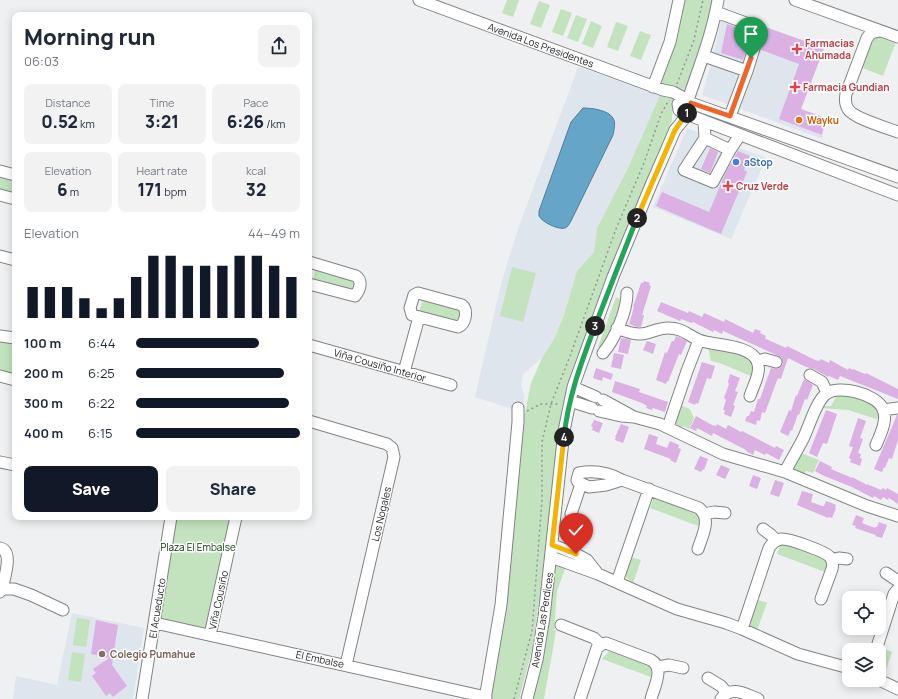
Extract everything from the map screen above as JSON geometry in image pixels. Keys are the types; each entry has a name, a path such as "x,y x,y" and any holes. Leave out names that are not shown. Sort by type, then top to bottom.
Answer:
{"street":[{"name":"Avenida Los Presidentes","path":"419,0 658,88 685,107 694,117 898,195"},
{"path":"658,88 679,0"},
{"name":"Avenida Las Perdices","path":"527,699 541,639 564,431 573,387 613,277 685,107 704,56 718,0"},
{"path":"795,0 898,37"},
{"path":"716,12 751,25 757,29 758,33 747,71 730,116"},
{"path":"857,22 865,33 865,42"},
{"path":"880,31 871,33 865,42 846,94 845,102 847,108 852,114 898,132"},
{"path":"704,56 747,71"},
{"name":"Avenida Los Presidentes","path":"685,107 730,116 898,177"},
{"path":"704,121 705,138 684,170 713,182 740,135"},
{"path":"705,138 730,150"},
{"path":"0,171 12,174"},
{"path":"0,195 12,198"},
{"path":"0,256 12,259"},
{"path":"312,263 356,276 360,278 361,282 355,296 312,288"},
{"path":"418,293 462,305 466,310 463,324 462,326 458,327 419,317 412,315 410,308 414,295 418,293"},
{"path":"603,353 610,344 617,328 626,304 627,293"},
{"path":"404,372 419,317"},
{"path":"617,328 639,334 660,329 672,329 687,333 699,340 750,353 758,361 759,366 758,374 750,396"},
{"path":"0,336 12,338"},
{"path":"668,427 699,340"},
{"name":"Viña Cousiño Interior","path":"312,346 451,385"},
{"path":"758,361 765,359 776,362"},
{"path":"810,375 822,382 827,393"},
{"path":"0,376 12,379"},
{"path":"573,387 600,398 634,417"},
{"path":"785,472 806,432 818,404 827,393 842,391 860,393 877,401 883,410 884,423 876,445"},
{"path":"570,401 595,410 621,416 634,417 668,427 723,454 785,472 867,506 898,516"},
{"path":"883,410 898,408"},
{"path":"485,698 501,605 518,412"},
{"name":"Los Nogales","path":"312,422 387,444 392,448 394,457 346,665"},
{"path":"0,462 12,464"},
{"path":"571,514 581,484 589,486 606,485 622,480 699,508 704,514 706,523 698,549"},
{"path":"617,582 649,489"},
{"path":"704,514 714,512 725,513"},
{"name":"El Acueducto","path":"142,699 171,520"},
{"name":"Viña Cousiño","path":"210,635 235,520"},
{"path":"763,529 776,540"},
{"path":"742,629 769,548 776,540 784,539 825,553 832,560 832,569 821,599"},
{"path":"552,545 587,560 598,574"},
{"path":"0,548 7,554 8,559 1,591 14,588 64,610"},
{"path":"551,557 598,574 677,609 726,622 798,654 842,666"},
{"path":"832,560 839,558 847,559"},
{"path":"886,573 898,581"},
{"path":"878,643 894,594 898,589"},
{"name":"El Embalse","path":"155,623 346,665 485,698"},
{"path":"561,625 594,638 601,645"},
{"path":"580,699 596,651 601,645 609,644 656,663 658,673 651,699"},
{"path":"658,667 669,665 683,668"},
{"path":"708,678 721,686 724,696 734,691 758,699"},
{"path":"886,683 898,689"}],"path":[{"path":"518,412 541,404 560,404 570,401"}],"shaded area":[{"path":"722,11 824,48 801,109 822,135 823,139 702,95 714,54"},
{"path":"578,67 660,95 628,168 597,228 594,252 577,271 564,315 554,339 542,358 523,374 521,384 524,395 524,406 512,409 475,397 501,284 518,229"},
{"path":"687,128 766,158 731,239 653,207"},
{"name":"Colegio Pumahue","path":"72,613 144,628 133,699 13,699 16,676 57,685"}],"green space":[{"path":"507,0 519,0 513,17 502,13"},
{"path":"684,0 714,0 711,16 687,90 679,88 673,104 671,129 614,260 561,428 533,646 519,699 484,699 523,423 531,383 542,358 554,339 564,315 577,271 594,252 597,228 628,168 660,95 662,80 677,39"},
{"path":"539,1 550,5 541,28 530,24"},
{"path":"561,9 572,13 563,36 552,32"},
{"path":"576,15 587,19 578,42 567,38"},
{"path":"591,21 602,26 593,48 582,44"},
{"path":"616,22 628,26 618,51 607,47"},
{"path":"640,31 651,35 641,60 630,56"},
{"path":"880,36 896,42 883,76 860,67 872,37"},
{"path":"0,176 12,179 12,192 0,189"},
{"path":"512,267 536,273 523,322 500,316"},
{"path":"316,268 356,280 352,291 313,280"},
{"path":"616,297 624,301 616,326 602,347 598,347"},
{"path":"423,300 462,311 459,323 419,312"},
{"path":"0,336 12,338 12,375 0,373"},
{"path":"708,347 744,354 754,364 753,377 720,363 711,361"},
{"path":"837,395 855,396 878,407 880,420 848,410 822,408 822,406 831,406"},
{"path":"680,405 690,409 694,418 689,429 683,426 681,429 673,425"},
{"path":"801,453 819,460 813,473 806,471 803,477 791,471"},
{"path":"655,495 698,512 701,527 650,508"},
{"name":"Plaza El Embalse","path":"176,520 229,520 207,628 160,619"},
{"path":"782,541 830,559 825,572 777,554"},
{"path":"630,557 641,560 633,583 622,574"},
{"path":"557,565 565,569 557,591 554,630 556,631 544,699 532,699 546,642 554,567"},
{"path":"755,599 767,603 757,630 746,625"},
{"path":"77,618 90,620 86,647 73,645"},
{"path":"610,650 652,665 651,677 602,659"},
{"path":"886,650 892,652 886,670"},
{"path":"72,652 85,654 81,682 68,680"}],"water":[{"path":"583,108 600,110 611,115 614,122 614,131 571,221 566,228 558,228 543,221 539,216 539,211 571,122"}],"building":[{"path":"727,24 751,33 743,60 721,53"},
{"path":"765,27 824,48 801,109 826,118 822,135 779,119 799,64 761,50 765,38"},
{"path":"710,148 718,152 710,173 701,169"},
{"path":"738,151 750,156 744,170 747,172 721,234 656,206 662,192 709,212 726,172"},
{"path":"644,281 650,283 649,285 651,286 642,315 644,315 641,327 637,327 629,324 641,283"},
{"path":"661,302 702,317 704,313 724,322 725,319 753,333 755,329 761,331 760,333 766,336 766,339 786,348 787,346 815,360 819,361 821,359 829,363 830,360 848,370 849,368 865,374 866,373 898,389 898,399 840,376 838,380 829,376 828,377 814,369 806,367 788,358 781,379 778,378 765,413 762,412 760,421 757,420 756,425 745,421 751,411 754,412 771,368 778,369 783,364 781,357 723,331 722,334 714,330 713,332 693,322 692,323 681,319 680,321 657,311"},
{"path":"676,336 687,341 681,355 679,354 666,384 656,380 665,352 667,353"},
{"path":"621,338 631,340 628,354 618,352"},
{"path":"647,341 656,344 653,354 643,350"},
{"path":"614,353 624,355 621,369 611,367"},
{"path":"702,362 715,366 711,379 707,378 698,404 696,403 695,405 688,402"},
{"path":"596,368 613,374 611,380 603,377 602,381 593,378"},
{"path":"730,374 740,378 735,391 738,392 733,405 735,406 731,417 724,414 725,410 723,410 726,400 724,398 729,384"},
{"path":"804,379 813,385 807,400 805,399 799,415 798,414 792,431 791,430 788,436 780,432 789,410 791,411 796,395 797,396"},
{"path":"615,381 640,389 639,392 668,402 665,412 653,408 652,410 646,408 647,406 642,403 612,392"},
{"path":"826,410 837,414 827,444 823,443 817,457 809,453"},
{"path":"897,415 898,440 892,459 889,458 882,472 874,469"},
{"path":"696,416 712,425 716,426 717,424 726,429 728,425 775,448 776,446 784,450 779,460 766,453 765,455 755,450 753,455 713,433 712,436 697,428 696,431 690,428"},
{"path":"858,418 866,421 860,438 863,439 858,453 861,454 860,458 862,459 860,466 850,462 851,459 849,458 853,447 849,446"},
{"path":"594,420 603,423 599,433 592,430 593,427 591,426"},
{"path":"621,424 629,427 623,443 615,440"},
{"path":"649,434 658,437 656,444 667,448 670,441 679,445 678,448 681,449 676,463 670,460 671,459 644,449"},
{"path":"700,456 708,459 704,470 703,469 701,472 694,469"},
{"path":"820,461 832,467 831,469 852,477 867,485 881,490 883,488 886,490 887,488 898,494 898,504 889,498 888,500 883,497 881,500 874,496 873,498 852,487 822,475 815,471"},
{"path":"721,465 730,469 725,479 716,475"},
{"path":"753,475 761,478 757,489 749,486"},
{"path":"775,480 784,483 779,497 770,494"},
{"path":"802,491 813,494 811,502 824,506 826,501 836,505 832,518 828,518 797,505"},
{"path":"856,515 864,518 862,523 875,528 879,522 887,525 882,538 855,528 856,526 852,525"},
{"path":"96,620 118,625 112,665 127,686 113,697 110,693 106,696 92,676 96,673 93,669 109,658 91,654"}],"place":[{"name":"Farmacias Ahumada","path":"797,49"},
{"name":"Farmacia Gundian","path":"795,87"},
{"name":"Wayku","path":"799,120"},
{"name":"aStop","path":"736,162"},
{"name":"Cruz Verde","path":"728,186"},
{"name":"Colegio Pumahue","path":"102,654"}],"route":[{"path":"576,554 552,545 564,431 573,387 613,277 675,130 687,113 692,109 691,103 730,116 751,58"}]}
